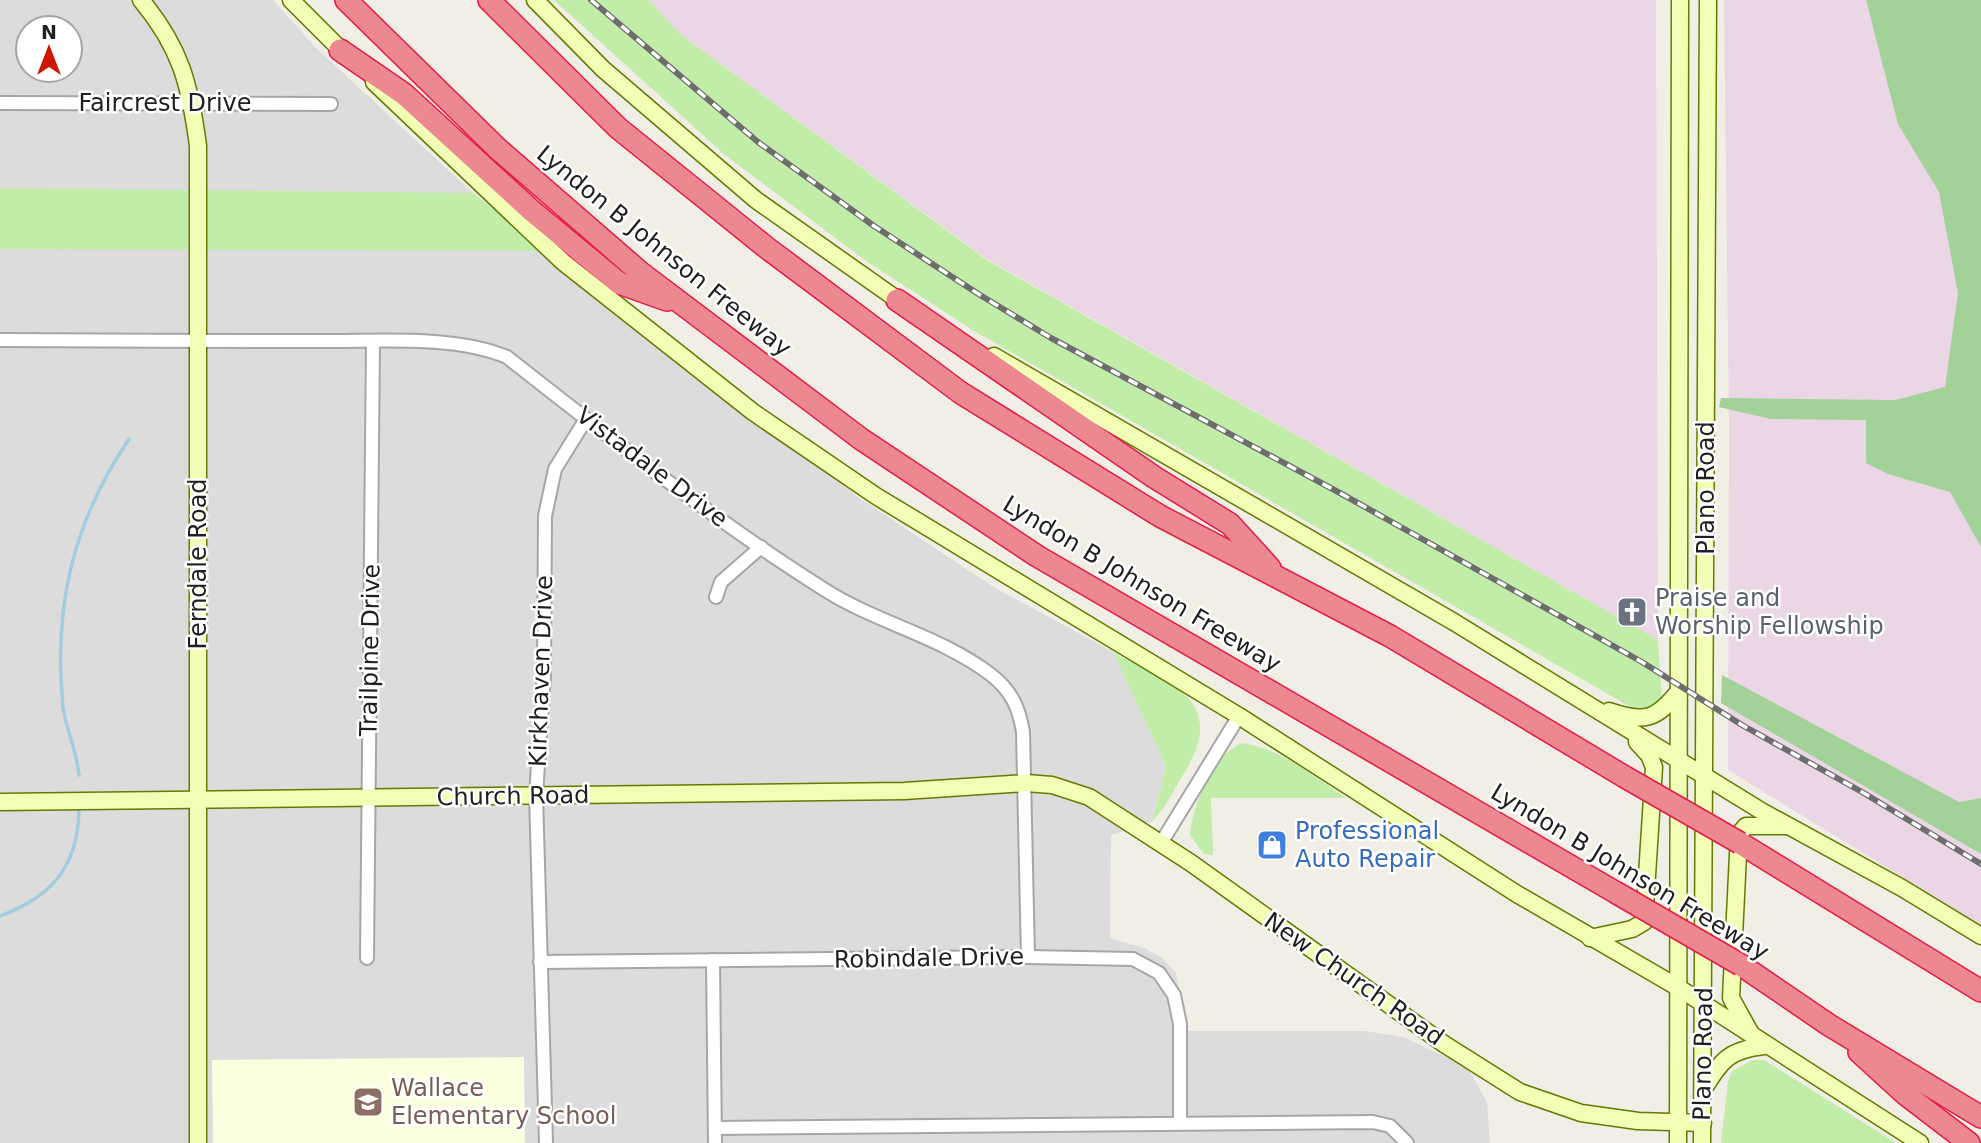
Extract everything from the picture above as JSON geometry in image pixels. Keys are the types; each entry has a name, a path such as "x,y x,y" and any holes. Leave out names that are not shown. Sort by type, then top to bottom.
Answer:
{"highway":[{"name":"Lyndon B Johnson Freeway","path":"346,0 497,148 681,305 861,439 1037,556 1741,965 1829,1025 1981,1117"},
{"path":"489,0 639,145 767,248 961,393 1160,516 1412,649 1741,843 1981,991"},
{"path":"340,50 404,94 532,211 619,283 681,305"},
{"path":"897,300 1143,470 1230,524 1282,579"},
{"path":"1829,1025 1905,1094 1969,1143"}],"main road":[{"name":"Ferndale Road","path":"141,0 173,44 184,69 198,146 198,1143"},
{"path":"291,0 563,262 753,412 876,496 1239,716 1590,938 1679,988 1760,1043 1920,1143"},
{"path":"535,0 603,69 756,200 897,300 1454,622 1679,762 1788,826 1902,888 1981,936"},
{"name":"Plano Road","path":"1678,1143 1680,0"},
{"name":"Plano Road","path":"1702,1143 1708,0"},
{"path":"1681,279 1706,279"},
{"path":"1681,467 1705,467"},
{"path":"1584,703 1623,716 1646,718 1666,708 1679,691"},
{"path":"1590,938 1632,929 1644,922 1654,767 1649,755 1622,725"},
{"name":"Church Road","path":"0,802 904,791 1026,783"},
{"name":"New Church Road","path":"1026,783 1052,785 1089,797 1161,844 1444,1044 1520,1091 1581,1113 1703,1123"},
{"path":"1760,1043 1731,998 1739,834 1746,826 1788,826"},
{"path":"1703,1090 1723,1059 1760,1043"}],"street":[{"name":"Faircrest Drive","path":"0,103 331,104"},
{"name":"Vistadale Drive","path":"0,340 373,342 487,348 508,357 586,419 761,547 838,598 916,631 992,676 1010,692 1020,711 1026,783 1028,957"},
{"name":"Trailpine Drive","path":"367,958 373,342"},
{"name":"Kirkhaven Drive","path":"545,1143 536,795 544,675 546,500 555,469 586,419"},
{"path":"716,597 721,582 761,547"},
{"path":"1161,844 1239,716"},
{"name":"Robindale Drive","path":"540,962 1126,958 1149,965 1159,973 1174,995 1178,1010 1180,1123"},
{"path":"713,960 715,1143"},
{"path":"715,1128 1373,1122 1390,1126 1407,1143"}],"shaded area":[{"path":"0,0 273,0 315,47 473,193 858,497 992,586 1113,652 1166,766 1152,822 1111,835 1110,938 1144,948 1161,957 1176,973 1186,1031 1365,1031 1403,1037 1467,1067 1487,1102 1490,1143 0,1143"},
{"path":"649,0 1656,0 1658,640 987,259 681,35"},
{"path":"1724,0 1981,0 1981,925 1728,770 1729,424"},
{"name":"Wallace Elementary School","path":"524,1057 525,1143 213,1143 212,1060"}],"green space":[{"path":"554,0 649,0 681,35 987,260 1658,640 1662,700 1651,709 1629,706 974,331 866,261 725,155"},
{"path":"1866,0 1981,0 1981,547 1950,492 1888,474 1866,463 1866,420 1771,419 1719,407 1721,398 1895,400 1945,387 1958,293 1939,192 1898,124"},
{"path":"0,188 473,193 546,251 0,249"},
{"path":"1113,652 1170,683 1185,695 1195,708 1200,724 1198,744 1187,768 1167,803 1152,822 1166,766"},
{"path":"1722,675 1959,802 1981,798 1981,854 1721,703"},
{"path":"1242,743 1284,757 1346,798 1211,798 1213,855 1204,854 1190,835 1195,809 1213,770 1231,749"},
{"path":"1753,1060 1764,1060 1896,1143 1721,1143 1728,1081 1732,1071"}],"waterway":[{"path":"79,775 63,707 61,635 65,600 81,534 110,470 129,439"},
{"path":"0,916 34,900 58,878 73,849 79,812"}],"railway":[{"path":"591,0 758,142 874,226 980,295 1051,338 1340,493 1642,662 1742,725 1862,792 1981,864"}],"place":[{"name":"Praise and Worship Fellowship","path":"1632,612"},
{"name":"Professional Auto Repair","path":"1272,845"},
{"name":"Wallace Elementary School","path":"368,1102"}]}
